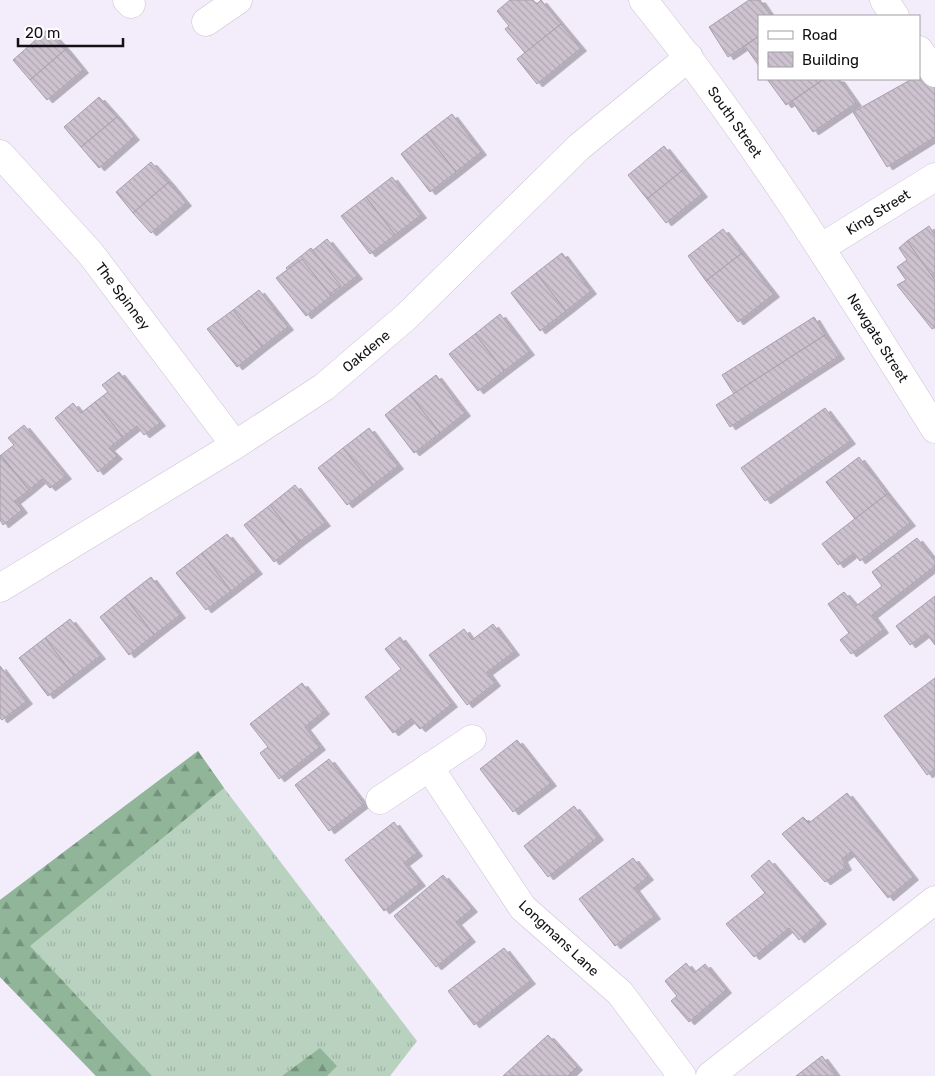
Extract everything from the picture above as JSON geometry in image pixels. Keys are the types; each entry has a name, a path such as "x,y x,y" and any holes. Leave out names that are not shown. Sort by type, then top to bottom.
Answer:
{"street":[{"path":"206,22 238,0"},
{"name":"South Street","path":"643,0 689,57 822,247"},
{"path":"884,0 894,15"},
{"path":"920,51 935,73"},
{"name":"Oakdene","path":"0,588 235,445 324,387 392,329 579,147 689,57"},
{"name":"The Spinney","path":"0,154 91,254 235,445"},
{"name":"King Street","path":"822,247 935,178"},
{"name":"Newgate Street","path":"822,247 935,430"},
{"path":"380,800 472,739"},
{"name":"Longmans Lane","path":"429,767 523,908 620,993 682,1076"},
{"path":"710,1076 935,900"}],"green space":[{"path":"198,751 224,788 417,1041 390,1076 96,1076 0,977 0,900"},
{"path":"198,751 224,788 30,946 152,1076 96,1076 0,977 0,900"},
{"path":"320,1048 337,1066 327,1076 282,1076"}],"building":[{"path":"510,0 533,0 537,4 541,0 561,24 525,53 505,29 509,26 497,11"},
{"path":"749,0 760,0 770,15 758,15 758,37 728,57 709,27"},
{"path":"561,24 581,48 537,84 517,59"},
{"path":"48,29 66,49 30,80 13,60"},
{"path":"758,37 758,65 745,46"},
{"path":"66,49 83,70 47,100 30,80"},
{"path":"935,66 935,137 887,167 853,112 910,80 920,80 920,74"},
{"path":"768,80 823,80 786,105"},
{"path":"823,80 840,80 856,103 813,132 792,101"},
{"path":"99,97 117,117 81,147 64,127"},
{"path":"452,114 481,152 456,172 426,134"},
{"path":"117,117 134,137 99,168 81,147"},
{"path":"426,134 456,172 430,192 401,154"},
{"path":"664,146 683,170 647,199 628,175"},
{"path":"151,162 169,182 133,213 116,192"},
{"path":"683,170 702,194 666,223 647,199"},
{"path":"392,177 421,215 395,235 366,197"},
{"path":"169,182 186,203 151,233 133,213"},
{"path":"366,197 395,235 370,254 341,216"},
{"path":"929,226 935,235 935,273 931,275 907,241"},
{"path":"723,229 742,253 706,281 688,256"},
{"path":"327,239 357,276 331,296 302,259"},
{"path":"907,241 935,280 935,327 932,329 897,285 906,280 897,267 907,260 899,248"},
{"path":"311,248 341,286 315,305 286,268"},
{"path":"562,253 591,291 566,311 536,273"},
{"path":"742,253 774,294 738,322 706,281"},
{"path":"302,259 331,296 306,316 276,278"},
{"path":"536,273 566,311 540,331 511,293"},
{"path":"259,290 288,327 262,347 233,310"},
{"path":"233,310 262,347 237,367 207,329"},
{"path":"500,314 529,352 504,371 475,334"},
{"path":"814,317 825,335 734,394 722,375"},
{"path":"475,334 504,371 478,391 449,354"},
{"path":"825,335 839,356 730,427 716,405"},
{"path":"119,372 160,423 144,435 137,426 123,437 95,402 108,392 102,385"},
{"path":"436,375 465,413 440,433 410,395"},
{"path":"410,395 440,433 414,453 385,415"},
{"path":"95,402 123,437 109,448 117,456 98,472 55,418 73,403 81,413"},
{"path":"825,408 850,441 765,501 741,468"},
{"path":"24,425 66,476 50,488 42,479 29,490 1,455 14,445 8,438"},
{"path":"369,428 398,466 373,485 343,448"},
{"path":"343,448 373,485 347,505 318,468"},
{"path":"0,455 29,490 15,501 22,510 3,525 0,520"},
{"path":"859,457 887,494 855,519 826,482"},
{"path":"295,485 325,523 299,542 270,505"},
{"path":"887,494 910,523 860,561 854,553 838,565 822,544"},
{"path":"270,505 299,542 274,562 244,525"},
{"path":"227,534 257,571 231,591 202,553"},
{"path":"917,538 935,561 935,566 872,615 883,630 851,654 840,640 849,633 828,604 844,592 856,606 882,586 872,572"},
{"path":"202,553 231,591 206,610 176,573"},
{"path":"151,577 180,615 154,635 125,597"},
{"path":"935,596 935,645 926,633 910,645 896,626"},
{"path":"125,597 154,635 129,655 100,617"},
{"path":"70,619 100,656 74,676 45,638"},
{"path":"493,624 514,652 487,672 495,683 467,705 429,655 464,629 472,640"},
{"path":"400,637 452,704 420,729 411,719 393,733 365,697 401,669 385,649"},
{"path":"45,638 74,676 48,696 19,658"},
{"path":"0,666 27,701 2,720 0,718"},
{"path":"935,678 935,769 927,775 884,716"},
{"path":"302,683 324,711 305,727 320,747 279,779 260,753 268,747 250,724"},
{"path":"517,740 551,783 513,812 480,769"},
{"path":"329,759 364,804 329,831 295,785"},
{"path":"847,793 913,877 888,898 851,852 842,859 846,867 825,882 782,834 803,817 809,823"},
{"path":"574,806 598,837 548,877 524,846"},
{"path":"394,822 417,853 404,863 420,883 384,911 345,860"},
{"path":"633,858 648,877 634,888 655,916 615,946 579,899"},
{"path":"769,860 821,921 799,940 789,928 754,957 726,924 765,893 751,876"},
{"path":"443,875 472,909 456,922 470,939 436,967 394,916"},
{"path":"504,948 530,981 474,1025 448,991"},
{"path":"686,963 694,973 705,964 726,990 689,1022 671,1001 677,996 665,981"},
{"path":"548,1035 577,1067 568,1076 503,1076"},
{"path":"822,1056 837,1076 796,1076"}]}
